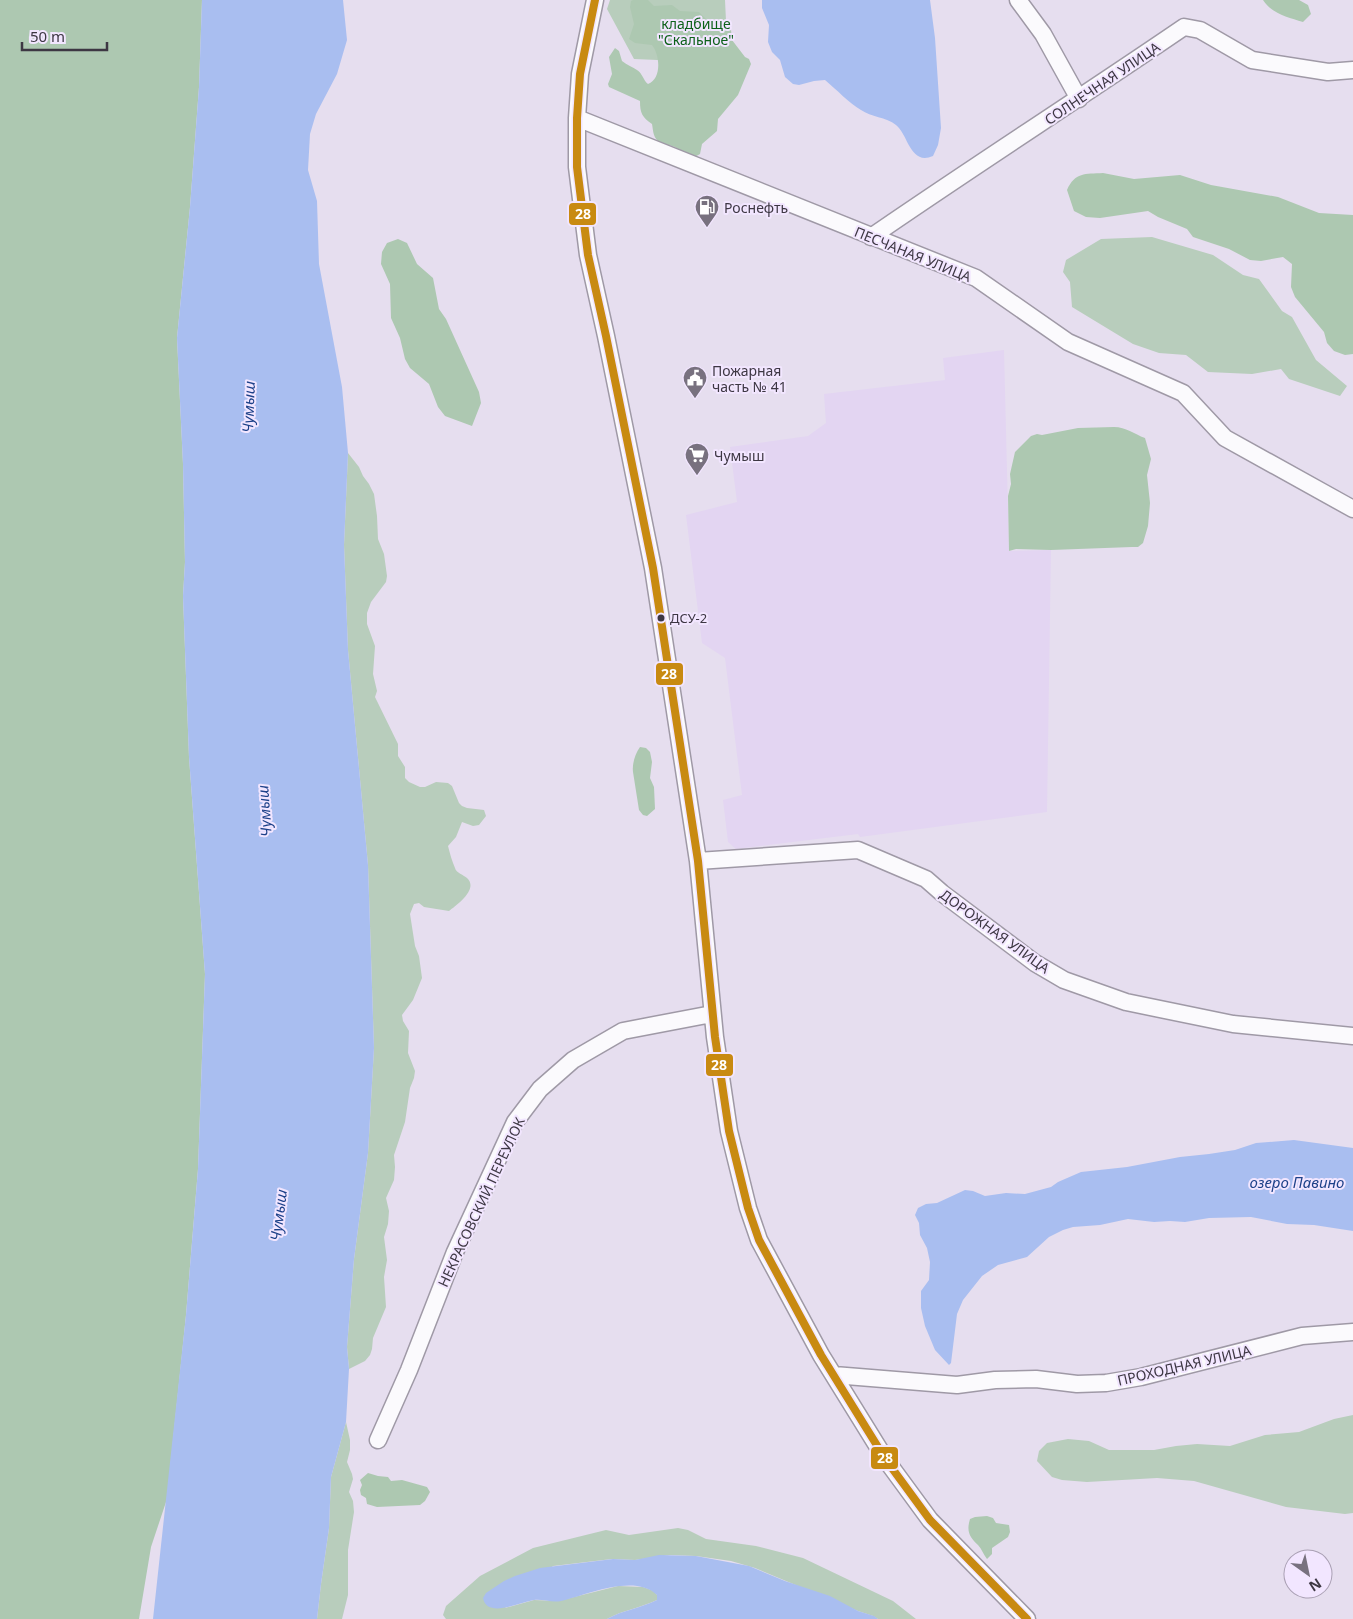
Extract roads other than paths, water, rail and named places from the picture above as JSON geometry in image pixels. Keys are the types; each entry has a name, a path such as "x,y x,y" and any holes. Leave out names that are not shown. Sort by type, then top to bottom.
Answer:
{"street":[{"path":"595,0 580,74 577,118 577,167 588,255 653,568 698,861 712,1014 729,1131 748,1208 759,1240 770,1262 834,1375 886,1460 930,1520 1027,1619"},
{"path":"1018,0 1043,34 1079,99"},
{"name":"СОЛНЕЧНАЯ УЛИЦА","path":"871,237 1184,27 1200,30 1252,60 1328,72 1353,70"},
{"name":"ПЕСЧАНАЯ УЛИЦА","path":"577,118 976,278 1068,342 1183,393 1225,438 1353,509"},
{"name":"ДОРОЖНАЯ УЛИЦА","path":"698,861 858,850 926,879 1035,963 1064,980 1126,1002 1233,1024 1353,1036"},
{"name":"НЕКРАСОВСКИЙ ПЕРЕУЛОК","path":"378,1440 409,1370 455,1252 511,1130 540,1089 573,1060 623,1031 712,1014"},
{"name":"ПРОХОДНАЯ УЛИЦА","path":"834,1375 957,1385 995,1380 1036,1378 1077,1384 1106,1383 1141,1377 1302,1336 1353,1332"}],"water":[{"path":"202,0 343,0 347,40 337,74 316,114 310,134 308,170 317,201 319,264 342,387 348,453 344,545 348,650 368,865 374,1048 368,1153 354,1259 347,1347 349,1369 346,1422 331,1477 329,1528 317,1619 153,1619 186,1315 198,1169 205,974 189,757 183,596 185,562 183,464 177,338 190,207 199,87"},
{"path":"762,0 930,0 935,38 941,128 938,145 933,156 919,157 910,148 896,125 857,107 825,80 799,85 793,84 785,77 780,60 772,52 768,42 769,25 762,8"},
{"name":"озеро Павино","path":"1294,1140 1353,1148 1353,1231 1314,1225 1287,1224 1251,1217 1209,1218 1185,1222 1154,1222 1128,1219 1100,1225 1073,1227 1049,1237 1027,1257 998,1265 982,1276 963,1300 957,1314 951,1363 949,1365 935,1350 925,1326 921,1308 921,1291 929,1280 930,1262 915,1215 918,1208 926,1204 937,1203 965,1190 985,1196 1006,1193 1025,1194 1051,1187 1081,1172 1127,1167 1180,1157 1235,1150 1256,1143"},
{"path":"659,1555 696,1556 749,1566 785,1581 830,1596 878,1619 607,1619 657,1600 657,1595 648,1589 636,1586 610,1588 554,1602 534,1600 505,1608 491,1607 486,1604 483,1598 486,1593 504,1581 540,1568 613,1559 635,1560"}],"place":[{"name":"Роснефть","path":"707,228"},
{"name":"Пожарная часть № 41","path":"695,399"},
{"name":"Чумыш","path":"697,476"},
{"name":"ДСУ-2","path":"661,618"}],"park label":[{"name":"кладбище \"Скальное\"","path":"696,32"}]}
